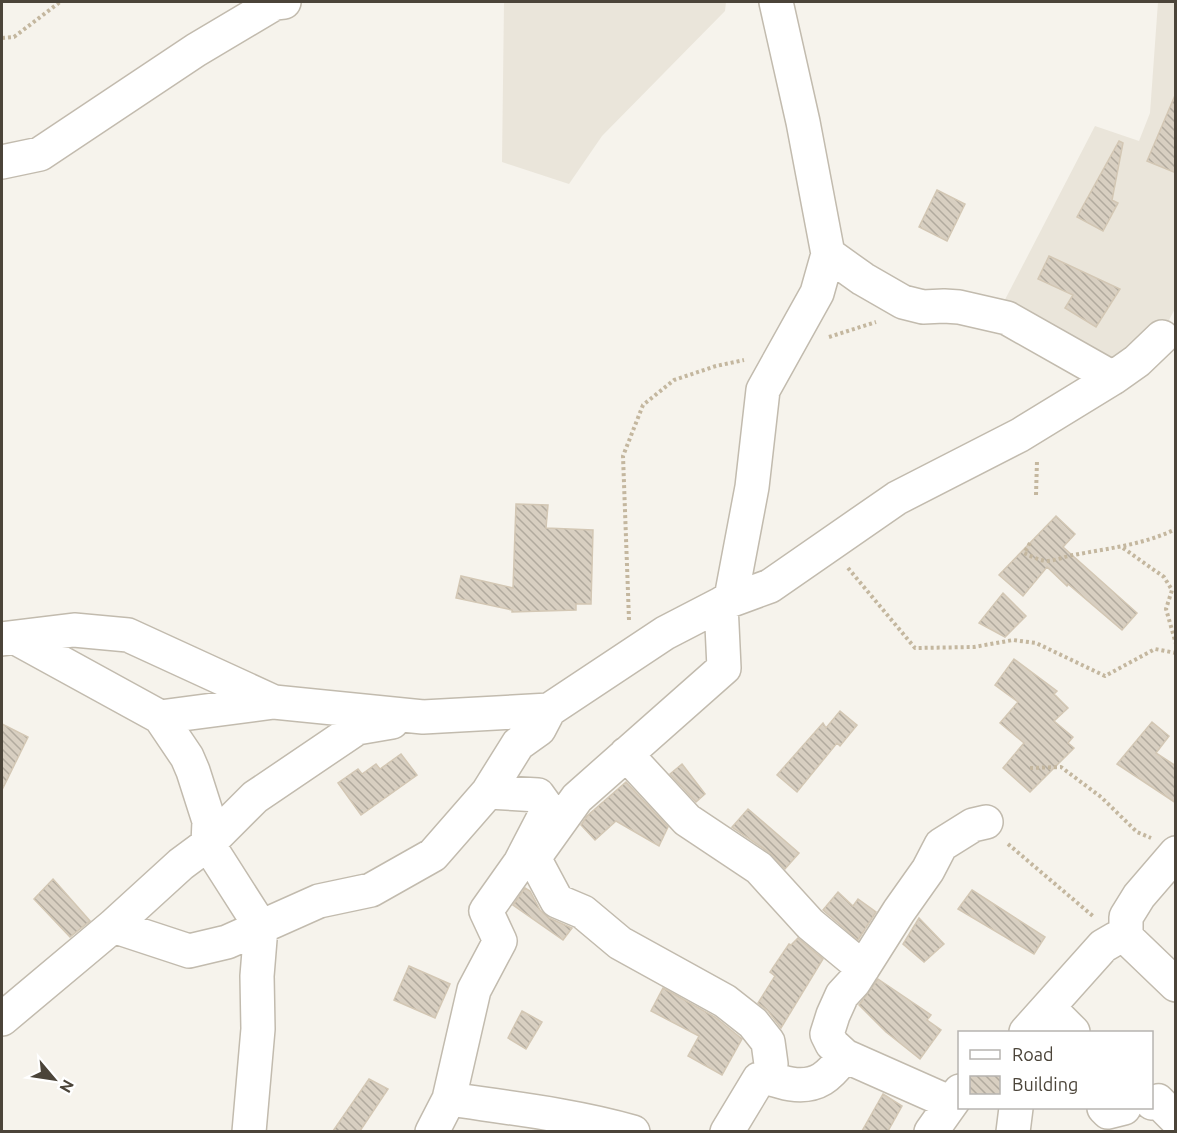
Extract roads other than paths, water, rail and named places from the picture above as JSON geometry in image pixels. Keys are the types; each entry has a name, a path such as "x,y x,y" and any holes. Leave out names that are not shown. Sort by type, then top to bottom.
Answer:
{"street":[{"path":"2,162 40,154 196,50 275,3 284,2"},
{"path":"113,926 189,951 227,942 319,901 371,891 433,855 488,792 518,744 539,729 549,710 665,633 731,598 752,487 763,390 817,293 828,254 803,122 776,2"},
{"path":"828,254 903,302 923,307 959,307 1007,318 1113,378"},
{"path":"721,604 770,586 897,498 1020,435 1113,378 1137,361 1162,338"},
{"path":"432,1131 449,1100 474,990 500,941 486,912 577,798 724,668 721,604"},
{"path":"9,639 74,630 128,636 274,702"},
{"path":"9,639 160,717 187,757 210,821 208,844 261,927 257,976 258,1029 249,1131"},
{"path":"160,717 274,702 423,717"},
{"path":"2,1019 113,926 181,864 208,844 255,797 357,728 423,717 549,710"},
{"path":"627,754 687,820 759,868 810,924 863,968"},
{"path":"488,792 538,795 548,809 527,861"},
{"path":"931,1131 955,1097 845,1056 832,1044 827,1034 842,995 854,982 942,845 973,825 986,822"},
{"path":"1027,1031 1103,946 1120,938 1126,917 1166,847"},
{"path":"527,861 557,901 583,912 620,944 725,1001 753,1023 768,1042 771,1064 769,1077"},
{"path":"1120,938 1176,985"},
{"path":"1049,1008 1072,1031"},
{"path":"727,1131 759,1078 769,1077 790,1084 817,1083 835,1069 845,1056"},
{"path":"449,1100 518,1109 633,1131"},
{"path":"1153,1103 1158,1101 1176,1119"},
{"path":"1013,1131 1016,1109"}]}
